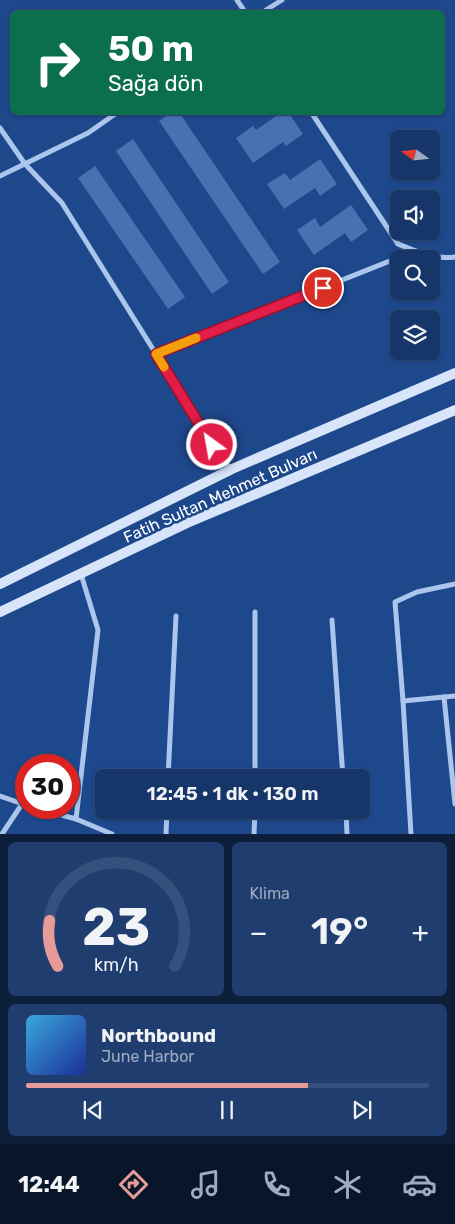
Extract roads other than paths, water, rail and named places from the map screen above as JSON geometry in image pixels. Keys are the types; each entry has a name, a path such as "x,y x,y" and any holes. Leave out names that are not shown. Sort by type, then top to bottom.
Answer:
{"main road":[{"name":"Fatih Sultan Mehmet Bulvarı","path":"0,584 232,469 455,373"},
{"name":"Fatih Sultan Mehmet Bulvarı","path":"0,612 187,524 455,410"}],"street":[{"path":"266,10 282,0"},
{"path":"0,176 88,133 114,115"},
{"path":"313,115 398,244 413,250"},
{"path":"0,128 24,164 62,203 222,460 232,469"},
{"path":"440,256 455,257"},
{"path":"156,354 390,261"},
{"path":"80,785 98,630 81,574"},
{"path":"411,834 403,701 394,602 417,592 455,584"},
{"path":"255,612 255,769"},
{"path":"168,769 176,616"},
{"path":"332,620 342,769"},
{"path":"403,701 455,696"},
{"path":"444,697 455,804"},
{"path":"0,796 15,801"},
{"path":"2,834 15,816"},
{"path":"76,819 112,834"},
{"path":"166,834 167,819"},
{"path":"254,834 255,819"},
{"path":"347,819 348,834"}]}
